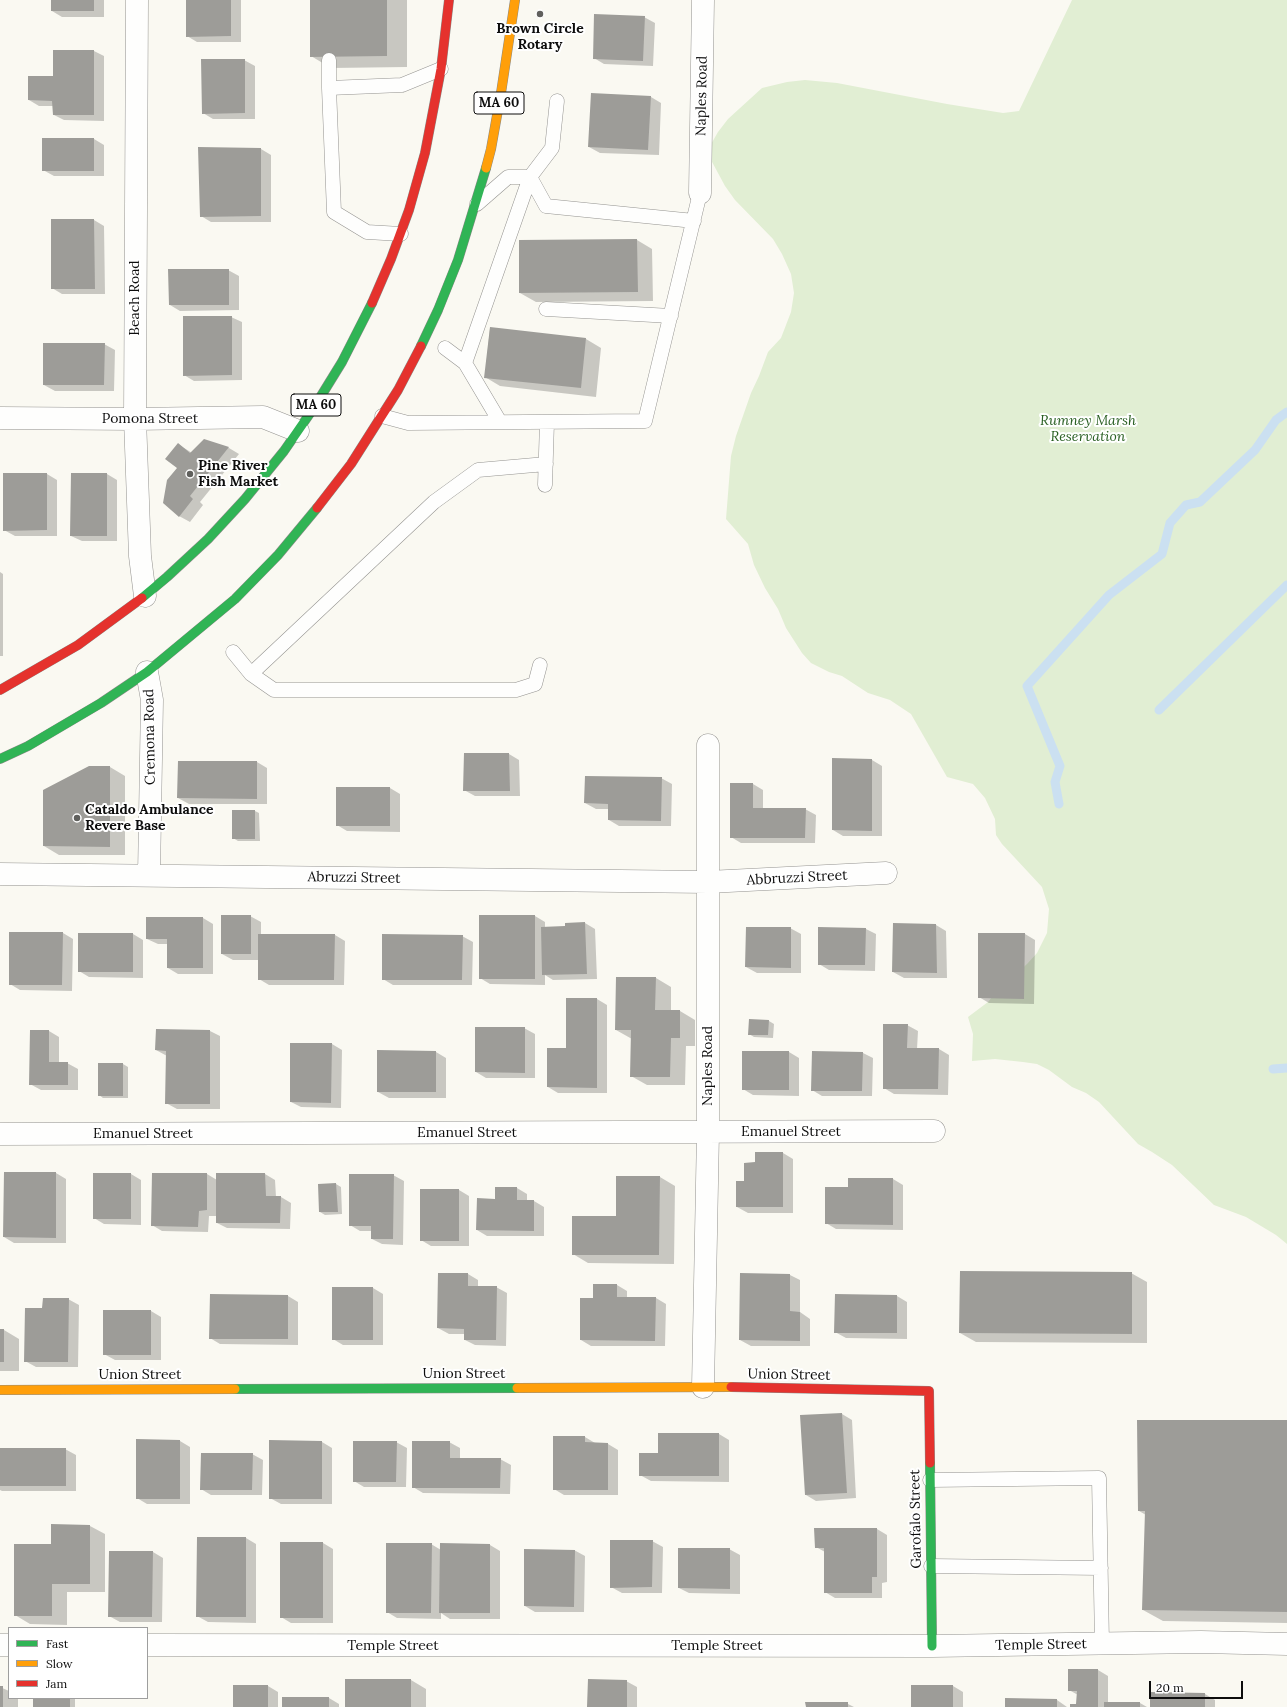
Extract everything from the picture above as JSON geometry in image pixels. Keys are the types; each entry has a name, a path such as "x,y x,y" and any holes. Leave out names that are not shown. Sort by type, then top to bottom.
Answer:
{"main road":[{"name":"MA 60","path":"0,690 78,645 145,596 188,557 227,519 263,478 298,431 328,386 355,338 380,286 401,234 425,153 441,69 449,0"},
{"name":"MA 60","path":"0,759 28,746 124,689 214,618 278,555 335,487 382,416 411,366 438,310 458,260 476,204 492,142 501,94 515,0"},
{"name":"Union Street","path":"0,1390 703,1387 929,1390"},
{"name":"Garofalo Street","path":"929,1390 932,1646"}],"street":[{"name":"Beach Road","path":"136,0 135,419 140,556 145,596"},
{"name":"Naples Road","path":"700,193 703,0"},
{"name":"Pomona Street","path":"0,418 135,419 263,417 298,431"},
{"name":"Cremona Road","path":"147,672 152,700 149,875"},
{"name":"Naples Road","path":"703,1387 708,1132 708,745"},
{"name":"Abbruzzi Street","path":"708,882 886,873"},
{"name":"Abruzzi Street","path":"0,874 708,882"},
{"name":"Emanuel Street","path":"0,1134 934,1131"},
{"name":"Temple Street","path":"148,1645 932,1646 1201,1642 1287,1644"}],"lane":[{"path":"329,60 334,212 367,232 401,234"},
{"path":"329,88 402,85 441,69"},
{"path":"465,362 530,177 552,148 557,101"},
{"path":"476,204 508,177 530,177"},
{"path":"530,177 546,206 694,221"},
{"path":"382,416 408,423 645,421 700,193"},
{"path":"546,309 671,316"},
{"path":"445,348 465,362 500,422"},
{"path":"545,485 547,422"},
{"path":"251,674 434,502 478,470 546,464"},
{"path":"233,652 251,674 274,690 516,690 535,684 540,664"},
{"path":"930,1480 1099,1478 1102,1644"},
{"path":"931,1566 1101,1568"}],"green space":[{"name":"Rumney Marsh Reservation","path":"1072,0 1287,0 1287,1244 1276,1235 1246,1217 1214,1205 1172,1165 1138,1144 1099,1102 1086,1093 1072,1087 1049,1070 1037,1064 1023,1062 995,1059 972,1061 973,1034 968,1017 988,1002 996,992 1027,964 1037,953 1047,933 1049,909 1042,887 1002,844 996,835 995,819 985,798 973,784 947,777 911,714 890,700 868,693 842,676 829,672 811,663 802,653 786,628 778,609 765,588 754,565 748,544 726,519 731,456 736,436 751,393 768,352 781,338 791,312 794,293 791,274 773,239 735,200 725,186 711,160 710,146 718,132 728,119 762,88 787,82 805,80 837,83 1003,113 1019,111"}],"building":[{"path":"51,0 94,0 94,11 51,11"},
{"path":"186,0 231,0 231,36 186,37"},
{"path":"310,0 387,0 387,56 310,57"},
{"path":"594,14 645,16 643,61 593,59"},
{"path":"53,50 94,50 94,115 53,115 52,101 28,100 28,76 53,76"},
{"path":"201,59 245,59 245,113 202,114"},
{"path":"591,93 651,96 648,150 588,147"},
{"path":"42,138 94,138 94,171 42,171"},
{"path":"198,147 261,148 261,216 200,217"},
{"path":"51,219 94,219 95,289 51,289"},
{"path":"637,239 638,292 519,293 519,240"},
{"path":"168,269 229,269 229,305 169,305"},
{"path":"183,316 232,316 232,375 183,376"},
{"path":"490,327 586,338 581,388 484,378"},
{"path":"43,343 105,343 104,385 43,385"},
{"name":"Pine River Fish Market","path":"204,439 229,447 190,496 193,499 179,517 163,503 167,480 177,468 165,459 178,443 190,453"},
{"path":"3,473 47,473 47,530 3,531"},
{"path":"71,473 107,473 107,536 70,536"},
{"path":"464,753 509,753 510,791 463,791"},
{"path":"832,758 872,759 872,831 832,830"},
{"path":"178,761 257,761 257,799 177,798"},
{"name":"Cataldo Ambulance Revere Base","path":"89,766 110,766 110,847 43,846 43,790"},
{"path":"585,776 662,777 661,821 608,820 608,804 584,803"},
{"path":"730,783 753,783 753,808 806,808 805,838 730,838"},
{"path":"336,787 390,787 390,826 336,826"},
{"path":"232,810 255,810 255,839 232,839"},
{"path":"221,915 251,915 251,954 221,954"},
{"path":"479,915 535,915 535,979 479,979"},
{"path":"146,917 203,917 203,968 167,968 167,939 146,939"},
{"path":"585,922 587,974 542,975 541,927 565,926 565,923"},
{"path":"893,923 936,924 937,973 892,972"},
{"path":"746,927 791,927 791,968 745,967"},
{"path":"818,927 866,928 865,965 818,965"},
{"path":"9,932 63,932 62,985 9,985"},
{"path":"78,933 133,933 133,972 78,972"},
{"path":"978,933 1025,933 1024,999 978,998"},
{"path":"258,934 335,934 334,980 258,980"},
{"path":"382,934 463,935 462,980 382,980"},
{"path":"616,977 656,977 655,1010 680,1010 680,1038 671,1038 670,1077 630,1077 631,1030 615,1030"},
{"path":"566,998 597,998 597,1088 547,1087 547,1048 566,1048"},
{"path":"749,1019 769,1020 768,1035 748,1035"},
{"path":"883,1024 908,1024 907,1048 939,1048 938,1089 883,1089"},
{"path":"475,1027 525,1027 525,1073 475,1072"},
{"path":"156,1029 210,1030 210,1104 165,1104 166,1051 155,1050"},
{"path":"30,1030 49,1030 49,1062 68,1062 68,1085 29,1085"},
{"path":"290,1043 332,1043 331,1103 290,1102"},
{"path":"377,1050 436,1051 436,1092 377,1092"},
{"path":"742,1051 789,1051 789,1090 742,1090"},
{"path":"812,1051 863,1052 862,1091 811,1091"},
{"path":"98,1063 123,1063 123,1096 98,1096"},
{"path":"755,1152 783,1152 783,1207 736,1207 736,1181 744,1181 744,1163 755,1162"},
{"path":"4,1172 56,1172 56,1238 3,1237"},
{"path":"93,1173 131,1173 131,1219 93,1219"},
{"path":"152,1173 207,1173 207,1210 199,1211 198,1227 151,1226"},
{"path":"216,1173 265,1173 266,1196 281,1196 280,1223 216,1223"},
{"path":"349,1174 394,1174 393,1239 371,1239 371,1226 349,1226"},
{"path":"616,1176 660,1176 659,1255 572,1255 572,1216 616,1216"},
{"path":"848,1178 893,1178 893,1225 825,1224 825,1187 848,1187"},
{"path":"336,1183 338,1212 319,1212 318,1184"},
{"path":"495,1187 517,1187 517,1200 534,1200 534,1231 476,1230 477,1198 495,1199"},
{"path":"420,1189 459,1189 459,1241 420,1241"},
{"path":"960,1271 1132,1272 1132,1334 959,1333"},
{"path":"438,1273 468,1273 468,1286 497,1286 496,1340 464,1340 464,1329 437,1328"},
{"path":"740,1273 790,1274 790,1311 800,1312 800,1341 739,1340"},
{"path":"593,1284 617,1284 617,1297 656,1297 655,1341 580,1340 580,1298 593,1298"},
{"path":"332,1287 373,1287 373,1340 332,1340"},
{"path":"210,1294 288,1295 288,1339 209,1339"},
{"path":"835,1294 897,1295 897,1333 834,1333"},
{"path":"43,1298 69,1298 68,1362 24,1362 25,1308 42,1308"},
{"path":"103,1310 151,1310 151,1355 103,1355"},
{"path":"0,1329 4,1329 4,1362 0,1362"},
{"path":"842,1413 847,1493 805,1495 800,1415"},
{"path":"1137,1420 1287,1420 1287,1612 1142,1610 1145,1511 1138,1511"},
{"path":"658,1433 719,1433 719,1476 639,1476 639,1453 658,1453"},
{"path":"553,1436 585,1436 585,1442 608,1443 608,1490 553,1490"},
{"path":"136,1439 180,1440 180,1499 136,1499"},
{"path":"269,1440 322,1441 322,1499 269,1499"},
{"path":"353,1441 397,1441 396,1482 353,1482"},
{"path":"412,1441 450,1441 450,1458 501,1458 500,1488 412,1488"},
{"path":"0,1448 66,1448 66,1486 0,1486"},
{"path":"201,1453 253,1453 252,1490 200,1490"},
{"path":"51,1524 90,1525 90,1584 52,1584 52,1616 14,1616 14,1544 51,1544"},
{"path":"814,1528 877,1528 877,1577 872,1577 872,1593 824,1593 824,1548 815,1548"},
{"path":"197,1537 246,1537 246,1617 196,1617"},
{"path":"610,1540 653,1540 652,1587 610,1588"},
{"path":"280,1542 323,1542 323,1618 280,1618"},
{"path":"386,1543 432,1543 431,1613 386,1613"},
{"path":"440,1543 490,1544 490,1613 439,1613"},
{"path":"678,1548 730,1548 730,1589 678,1588"},
{"path":"524,1549 575,1550 574,1607 524,1606"},
{"path":"109,1551 153,1551 152,1617 108,1617"},
{"path":"1068,1669 1098,1669 1098,1707 1070,1707 1070,1704 1076,1704 1077,1691 1068,1691"},
{"path":"345,1679 411,1679 411,1707 345,1707"},
{"path":"588,1679 627,1680 627,1707 587,1707"},
{"path":"233,1685 268,1685 268,1707 233,1707"},
{"path":"911,1685 953,1685 953,1707 911,1707"},
{"path":"0,1686 3,1686 3,1707 0,1707"},
{"path":"1150,1692 1205,1693 1205,1707 1150,1707"},
{"path":"282,1697 329,1697 329,1707 282,1707"},
{"path":"1005,1698 1057,1699 1057,1707 1005,1707"},
{"path":"33,1699 70,1699 70,1707 33,1707"},
{"path":"805,1702 848,1702 848,1707 806,1707"},
{"path":"1104,1702 1140,1702 1140,1707 1104,1707"}],"waterway":[{"path":"1059,804 1055,782 1060,766 1027,686 1109,595 1162,554 1170,523 1186,505 1200,502 1255,450 1276,420 1287,412"},
{"path":"1159,710 1287,585"},
{"path":"1273,1069 1287,1068"}],"traffic: fast":[{"path":"421,346 438,310 458,260 486,168"},
{"path":"142,598 208,539 245,499 284,451 313,409 342,362 372,303"},
{"path":"0,759 28,746 101,703 147,672 235,599 278,555 317,508"},
{"path":"235,1389 517,1388"},
{"path":"930,1463 932,1646"}],"traffic: slow":[{"path":"486,168 501,93 515,0"},
{"path":"517,1388 731,1387"},
{"path":"0,1390 235,1389"}],"traffic: jam":[{"path":"372,303 391,259 409,210 425,153 441,69 449,0"},
{"path":"317,508 351,464 398,390 421,346"},
{"path":"0,690 78,645 142,598"},
{"path":"731,1387 929,1391 930,1463"}],"place":[{"name":"Brown Circle Rotary","path":"540,14"},
{"name":"Pine River Fish Market","path":"190,474"},
{"name":"Cataldo Ambulance Revere Base","path":"77,818"}]}
